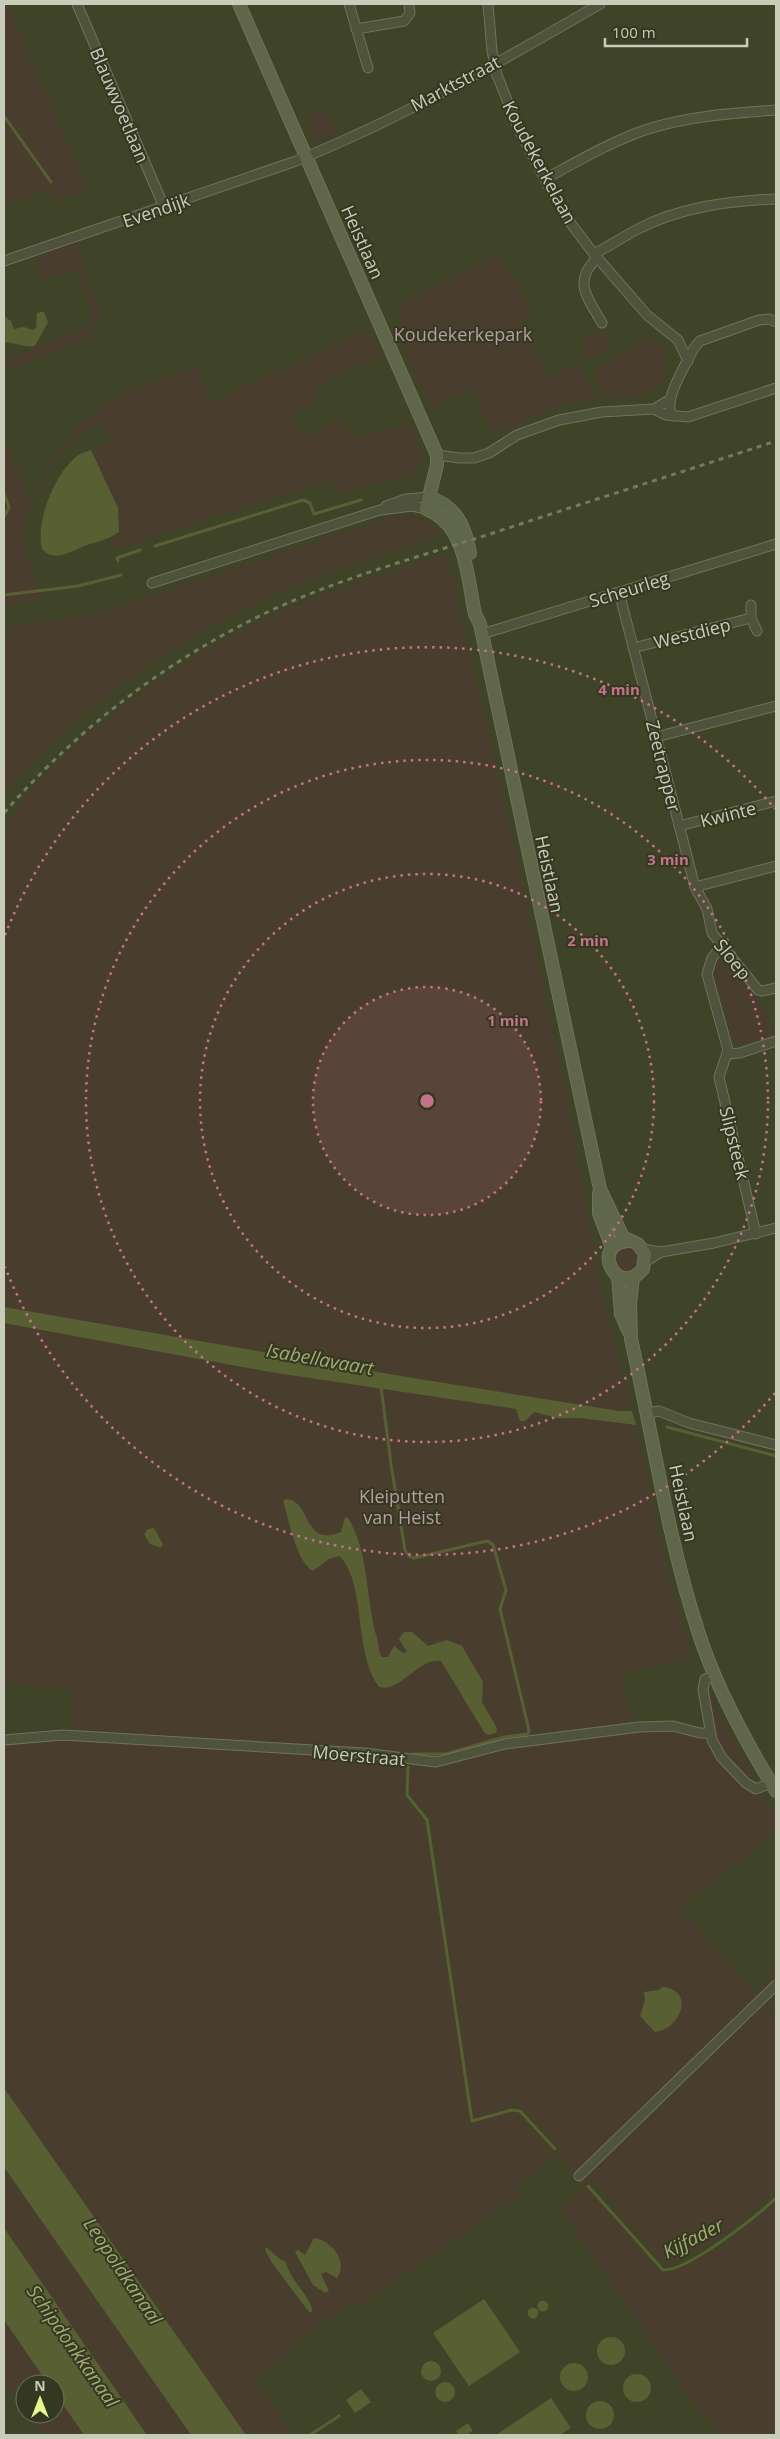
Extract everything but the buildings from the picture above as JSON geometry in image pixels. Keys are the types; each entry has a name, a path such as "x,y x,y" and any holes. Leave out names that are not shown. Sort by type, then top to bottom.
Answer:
{"main road":[{"name":"Heistlaan","path":"239,4 438,455"},
{"path":"427,503 438,455"},
{"name":"Heistlaan","path":"427,503 448,506 463,524 480,613 481,629 600,1189 617,1228 628,1241 638,1244 642,1249"},
{"name":"Heistlaan","path":"600,1189 598,1196 599,1213 612,1243 608,1264 618,1276 620,1314 631,1335"},
{"path":"612,1248 618,1243 628,1241"},
{"path":"618,1276 633,1277 643,1269 646,1262 642,1249"},
{"name":"Heistlaan","path":"633,1277 630,1304 631,1335 680,1567 698,1631 714,1676 744,1737 774,1787"}],"street":[{"name":"Blauwvoetlaan","path":"77,4 164,207"},
{"path":"348,4 368,68"},
{"path":"356,29 404,21 410,13 409,4"},
{"name":"Koudekerkelaan","path":"488,4 494,64 520,130 545,178 572,225 596,256 647,315 678,340 688,361"},
{"name":"Marktstraat","path":"307,157 337,145 494,64 600,4"},
{"path":"545,178 604,148 647,130 706,116 776,110"},
{"name":"Evendijk","path":"4,261 307,157"},
{"path":"602,323 586,296 583,281 584,272 596,256 637,229 682,212 713,204 776,199"},
{"path":"678,340 700,341 759,320 776,320"},
{"path":"672,416 669,410 669,400 700,341"},
{"path":"438,455 466,459 474,458 489,453 517,435 559,420 602,412 654,409 672,416 688,417 776,388"},
{"path":"654,409 669,400"},
{"path":"152,583 380,510 389,504 406,498 427,503"},
{"name":"Scheurleg","path":"481,629 619,592 776,544"},
{"name":"Zeetrapper","path":"619,592 695,887 707,909"},
{"name":"Westdiep","path":"751,605 751,618 757,631"},
{"name":"Westdiep","path":"633,648 751,618"},
{"path":"656,737 776,706"},
{"name":"Kwinte","path":"679,826 776,801"},
{"path":"695,887 776,866"},
{"name":"Sloep","path":"707,909 712,933 758,990 776,988"},
{"name":"Slipsteek","path":"722,945 712,958 708,974 727,1054 720,1071 720,1077 756,1234"},
{"path":"727,1054 740,1053 776,1041"},
{"path":"642,1249 662,1252 714,1244 776,1228"},
{"path":"646,1262 662,1252"},
{"path":"648,1413 659,1411 689,1423 776,1445"},
{"name":"Heistlaan","path":"714,1676 705,1679 703,1682 710,1733 722,1758 746,1783 756,1789 774,1787"},
{"name":"Moerstraat","path":"4,1740 63,1735 364,1753 436,1762 505,1744 648,1726 672,1726 700,1733 710,1733"},
{"path":"579,2176 776,1985"}],"green space":[{"path":"9,7 88,190 56,202 47,190 4,206 4,9"},
{"path":"325,108 337,133 328,138 326,136 322,138 323,141 316,142 305,117"},
{"path":"76,242 102,316 92,330 92,337 4,372 4,360 88,327 92,314 77,269 44,281 34,257"},
{"name":"Koudekerkepark","path":"498,254 533,312 519,322 550,378 579,363 596,399 550,409 493,434 472,389 456,397 454,394 431,407 405,352 398,304"},
{"path":"601,329 611,345 610,349 590,360 585,359 582,352 584,339"},
{"path":"369,330 381,359 359,364 317,387 317,400 291,416 304,438 341,417 352,439 410,422 424,457 414,473 341,494 330,480 111,551 109,539 119,532 118,508 91,450 111,442 102,421 76,440 61,455 40,487 29,512 23,539 41,601 4,606 4,437 31,503 61,447 77,427 95,411 115,399 166,377 198,367 210,402"},
{"path":"652,337 662,347 666,362 663,375 656,387 651,392 640,397 603,398 595,369"},
{"path":"401,514 425,520 442,533 284,591 206,629 168,652 98,703 33,762 4,794 4,627 85,615 114,608"},
{"name":"Kleiputten van Heist","path":"447,553 511,831 566,1090 600,1285 636,1425 661,1544 692,1659 619,1675 634,1724 441,1757 421,1758 74,1732 71,1724 73,1694 67,1688 4,1684 4,824 42,778 69,751 128,702 191,659 258,622 312,598"},
{"path":"722,959 759,1000 775,1033 740,1045 734,1045 715,975 716,965"},
{"path":"627,1248 635,1251 638,1259 635,1267 627,1270 619,1267 616,1259 619,1251"},
{"path":"709,1698 712,1698 754,1778 750,1779 740,1770 719,1744 712,1723"},
{"path":"663,1728 703,1739 744,1786 772,1806 776,1812 776,1832 681,1908 754,1992 776,1971 776,1981 574,2173 557,2155 518,2186 516,2201 504,2206 359,2306 353,2301 292,2346 294,2352 255,2378 294,2435 246,2435 4,2088 4,1742 57,1739 134,1742 211,1749 362,1756 407,1763 403,1792 406,1800 422,1819 426,1830 471,2124 515,2110 519,2112 555,2152 558,2149 521,2107 512,2106 475,2119 431,1818 413,1799 409,1790 412,1764 499,1748"},
{"path":"776,1994 776,2007 768,2011 776,2020 776,2193 716,2241 666,2266 592,2180 586,2186 661,2272 667,2274 723,2245 776,2202 776,2435 721,2435 686,2394 560,2208 585,2186 582,2181"},
{"path":"4,2167 191,2435 147,2435 4,2228"},
{"path":"4,2320 41,2374 15,2374 15,2395 4,2378"},
{"path":"65,2407 84,2435 42,2435 35,2424 65,2424"}],"water":[{"path":"44,312 48,322 35,346 4,342 4,316 11,321 14,329 24,327 33,330 36,328 37,313"},
{"path":"91,450 118,508 119,532 105,540 66,554 51,555 42,549 41,525 44,512 61,474 79,455"},
{"path":"4,1307 407,1377 619,1411 632,1411 636,1425 581,1418 557,1418 534,1412 525,1421 520,1421 516,1409 270,1372 4,1323"},
{"path":"287,1499 295,1502 300,1507 314,1529 320,1534 329,1535 341,1532 345,1517 348,1518 355,1532 364,1562 373,1623 382,1657 388,1657 394,1646 403,1653 407,1652 399,1639 404,1632 412,1632 428,1646 447,1640 462,1646 483,1682 482,1702 497,1728 496,1733 488,1735 484,1732 441,1661 425,1664 395,1685 379,1687 371,1673 366,1656 354,1585 348,1569 340,1556 329,1559 313,1571 307,1566 298,1550 291,1529 283,1501"},
{"path":"154,1528 163,1544 161,1548 150,1544 144,1534 148,1529"},
{"path":"662,1987 672,1989 679,1994 681,2009 678,2017 672,2024 655,2032 640,2016 645,2000 644,1992 659,1990"},
{"name":"Leopoldkanaal","path":"4,2088 246,2435 191,2435 4,2167"},
{"name":"Schipdonkkanaal","path":"4,2228 147,2435 84,2435 65,2407 65,2374 41,2374 4,2320"},
{"path":"314,2238 332,2247 341,2265 337,2278 326,2272 321,2274 329,2291 325,2293 313,2285 295,2252 298,2250 305,2255"},
{"path":"266,2247 286,2262 292,2276 312,2307 312,2312 309,2312 272,2263 265,2250"},
{"path":"484,2299 520,2352 469,2386 433,2333"},
{"path":"543,2300 549,2306 543,2312 537,2306"},
{"path":"533,2307 539,2313 533,2319 527,2313"},
{"path":"611,2337 621,2341 625,2351 621,2361 611,2365 601,2361 597,2351 601,2341"},
{"path":"431,2361 438,2364 441,2371 438,2378 431,2381 424,2378 421,2371 424,2364"},
{"path":"574,2363 584,2367 588,2377 584,2387 574,2391 564,2387 560,2377 564,2367"},
{"path":"637,2374 647,2378 651,2388 647,2398 637,2402 627,2398 623,2388 627,2378"},
{"path":"445,2382 452,2385 455,2392 452,2399 445,2402 438,2399 435,2392 438,2385"},
{"path":"361,2389 371,2402 355,2413 346,2400"},
{"path":"551,2398 571,2428 560,2435 496,2435"},
{"path":"600,2401 610,2405 614,2415 610,2425 600,2429 590,2425 586,2415 590,2405"},
{"path":"468,2423 473,2431 465,2435 458,2435 456,2431"}],"waterway":[{"path":"4,116 51,182"},
{"path":"4,494 9,507 4,517"},
{"path":"155,546 303,500 310,503 314,514 361,500"},
{"path":"118,561 117,558 140,550"},
{"path":"4,595 78,586 121,575"},
{"path":"381,1387 405,1550 409,1556 414,1558 488,1541 493,1545 506,1590 500,1609 529,1730 528,1734 504,1737 446,1754 412,1754"},
{"name":"Isabellavaart","path":"667,1427 776,1456"},
{"path":"408,1767 407,1795 427,1820 472,2121 512,2110 520,2111 555,2149"},
{"name":"Kijfader","path":"588,2186 663,2270 689,2262 705,2252 754,2217 776,2198"},
{"path":"310,2435 339,2416"}],"railway":[{"path":"4,813 62,752 126,698 196,651 270,611 324,588 380,569 776,441"}]}
